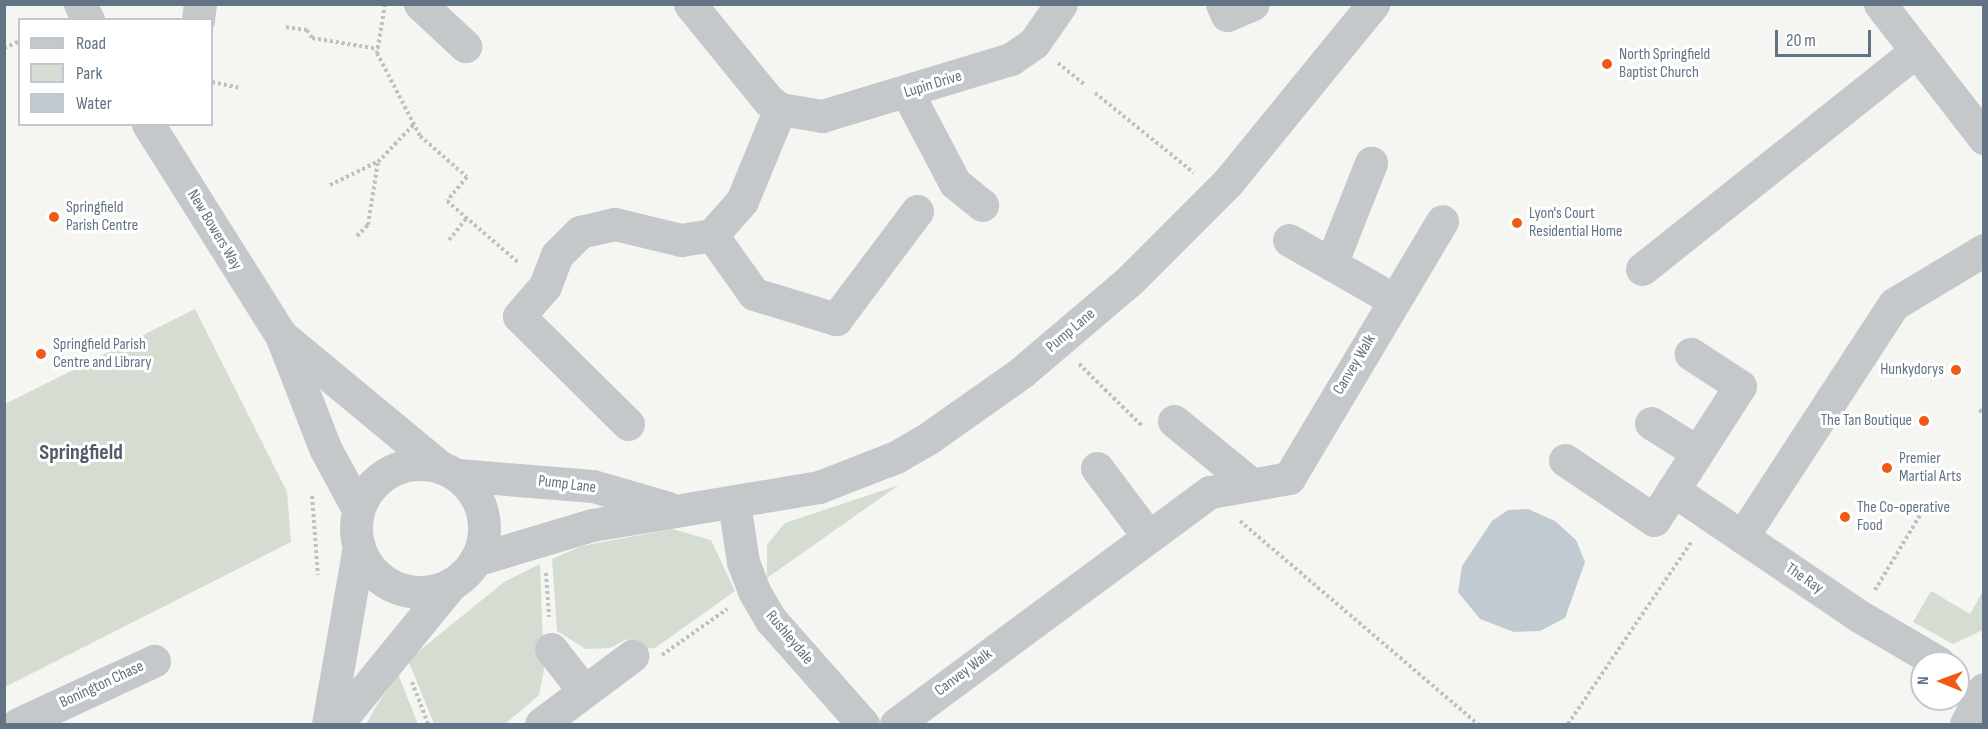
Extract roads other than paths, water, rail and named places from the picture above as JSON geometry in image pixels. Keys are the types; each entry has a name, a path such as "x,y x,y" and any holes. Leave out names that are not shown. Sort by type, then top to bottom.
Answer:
{"street":[{"path":"80,4 87,18"},
{"path":"420,4 465,46"},
{"path":"628,424 519,316 545,286 557,255 580,232 615,224 681,240 712,235 742,201 780,109 690,4"},
{"name":"Lupin Drive","path":"780,109 822,116 907,93 1011,59 1034,43 1061,4"},
{"path":"1222,4 1227,15 1253,4"},
{"name":"Pump Lane","path":"337,724 451,584 475,561 545,537 674,510 734,503 819,487 896,457 1022,372 1129,281 1228,182 1373,4"},
{"path":"1880,4 1983,138"},
{"path":"1642,268 1916,51"},
{"path":"907,93 955,183 982,205"},
{"name":"New Bowers Way","path":"149,126 281,335 325,448 358,509"},
{"path":"1331,264 1371,164"},
{"path":"712,235 754,294 836,319 917,211"},
{"name":"Canvey Walk","path":"896,724 1210,492 1288,478 1442,221"},
{"path":"1290,240 1394,300"},
{"path":"1742,537 1894,304 1983,250"},
{"name":"New Bowers Way","path":"281,335 449,470"},
{"path":"1565,460 1654,519 1740,386 1691,354"},
{"path":"1174,421 1250,483"},
{"path":"1651,423 1697,452"},
{"name":"Pump Lane","path":"358,509 379,477 409,464 593,486 674,510"},
{"path":"1097,468 1148,536"},
{"name":"Pump Lane","path":"449,470 482,508 484,533 475,561"},
{"name":"The Ray","path":"1673,490 1859,616 1919,651"},
{"name":"Rushleydale","path":"734,503 742,562 754,591 771,620 863,724"},
{"path":"328,724 359,547 358,509"},
{"path":"359,547 390,584 413,592 451,584"},
{"path":"551,649 584,691"},
{"path":"541,724 632,656"},
{"name":"Bonington Chase","path":"18,724 154,662"},
{"path":"1966,724 1983,689 1970,681"}],"water":[{"path":"1528,509 1555,521 1576,540 1585,562 1565,618 1540,631 1514,632 1480,619 1458,592 1462,566 1492,521 1508,510"}],"place":[{"name":"North Springfield Baptist Church","path":"1607,64"},
{"name":"Springfield Parish Centre","path":"54,217"},
{"name":"Lyon's Court Residential Home","path":"1517,223"},
{"name":"Springfield Parish Centre and Library","path":"41,354"},
{"name":"Hunkydorys","path":"1956,370"},
{"name":"The Tan Boutique","path":"1924,421"},
{"name":"Premier Martial Arts","path":"1887,468"},
{"name":"The Co-operative Food","path":"1845,517"}],"district":[{"name":"Springfield","path":"81,453"}]}
